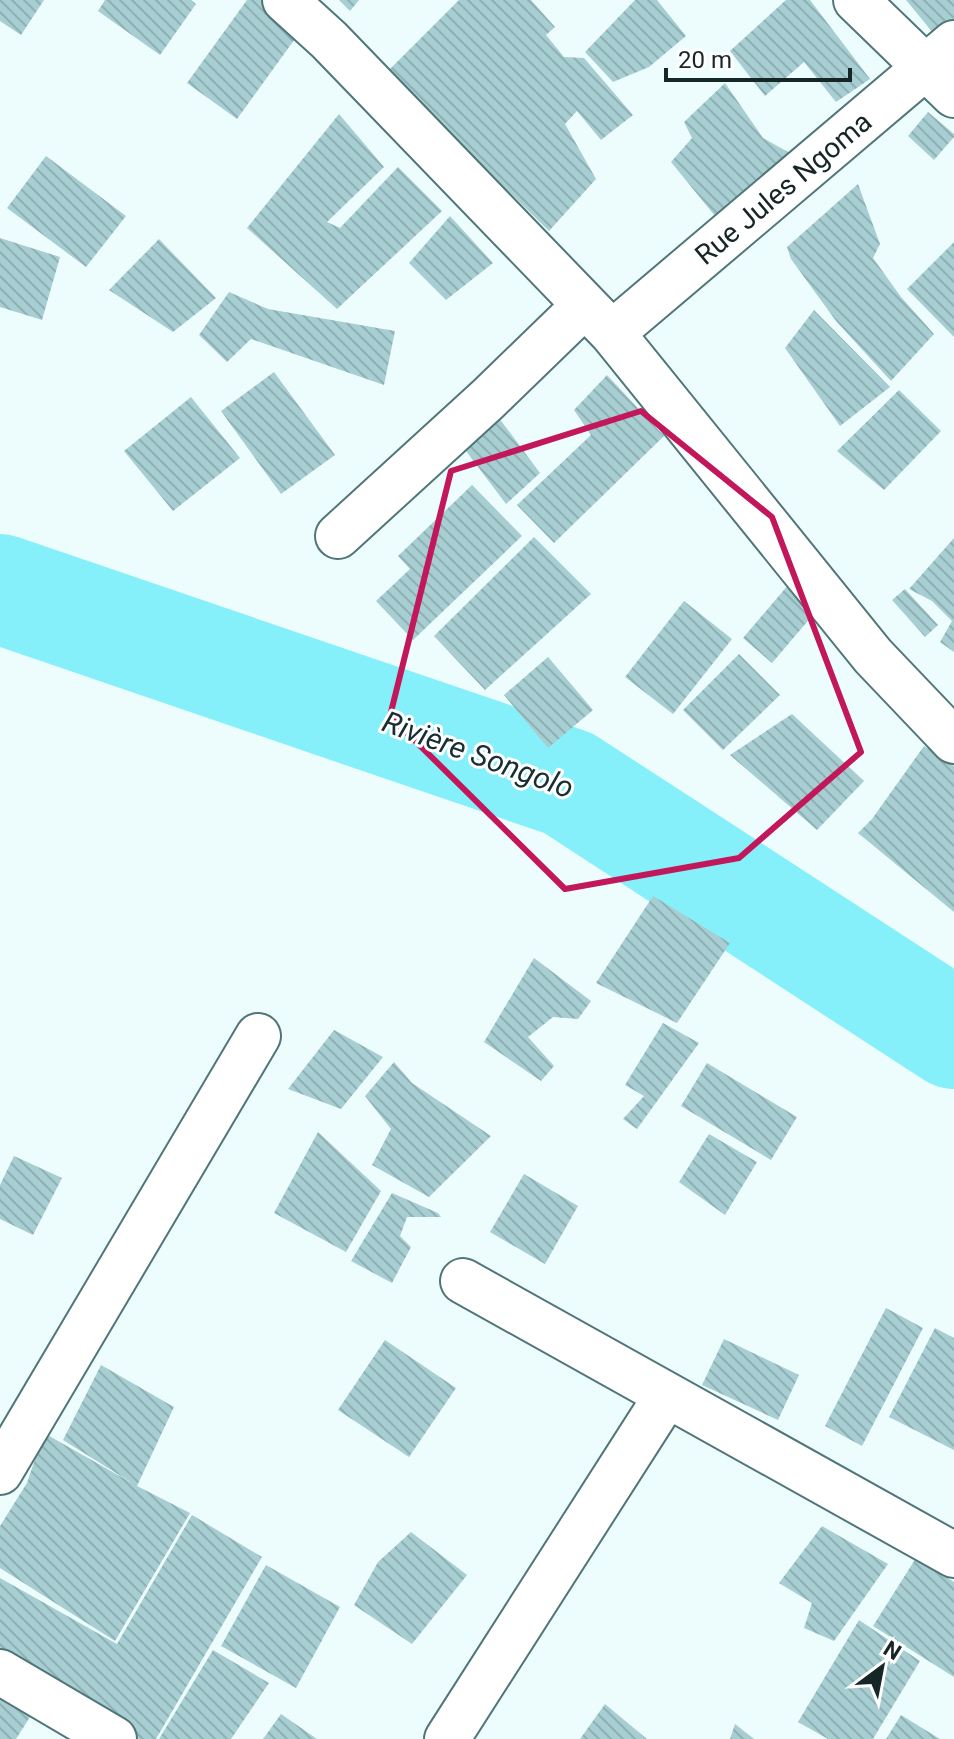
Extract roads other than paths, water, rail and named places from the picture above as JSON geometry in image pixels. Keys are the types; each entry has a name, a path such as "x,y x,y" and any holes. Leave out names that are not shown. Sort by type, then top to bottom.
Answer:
{"street":[{"path":"285,0 329,40 598,319 873,656 954,741"},
{"path":"856,0 945,68"},
{"name":"Rue Jules Ngoma","path":"338,536 488,399 945,68"},
{"path":"0,1472 258,1036"},
{"path":"463,1281 954,1555"},
{"path":"447,1739 667,1395"},
{"path":"0,1672 114,1739"}],"waterway":[{"name":"Rivière Songolo","path":"0,589 568,783 954,1034"}]}
